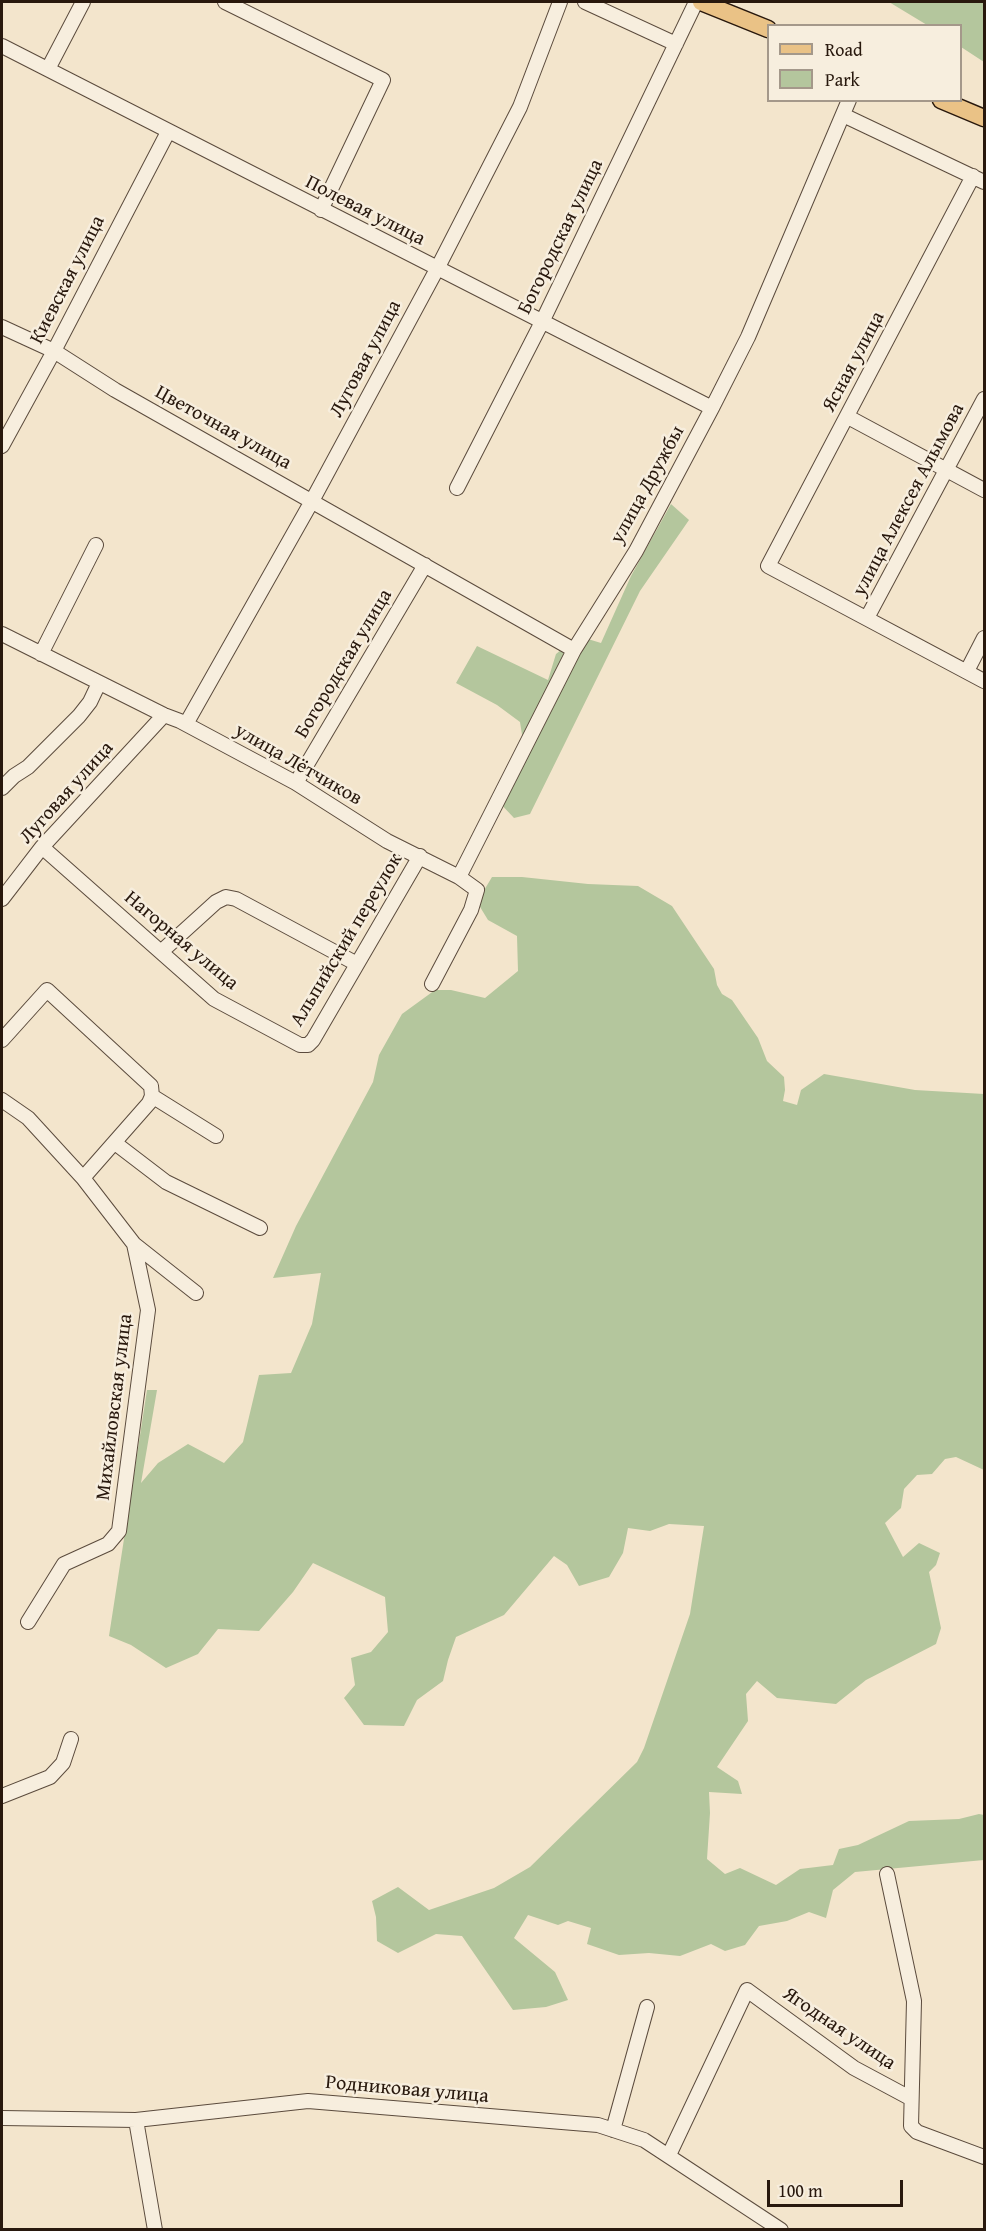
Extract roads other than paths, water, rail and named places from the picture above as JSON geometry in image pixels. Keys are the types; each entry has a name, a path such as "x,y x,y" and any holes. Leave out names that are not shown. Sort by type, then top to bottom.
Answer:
{"main road":[{"path":"701,2 767,29"},
{"path":"946,102 984,118"}],"street":[{"path":"48,69 83,2"},
{"path":"225,2 383,80 321,210"},
{"name":"Луговая улица","path":"186,724 312,501 437,269 520,107 560,2"},
{"path":"585,2 676,45"},
{"name":"Богородская улица","path":"457,488 543,320 696,2"},
{"name":"Полевая улица","path":"2,46 712,408"},
{"name":"улица Дружбы","path":"459,877 574,650 636,551 748,337 848,102"},
{"path":"843,115 979,179"},
{"name":"Киевская улица","path":"2,446 168,132"},
{"name":"Ясная улица","path":"867,618 768,566 979,179"},
{"name":"Цветочная улица","path":"2,327 54,351 115,390 574,650"},
{"name":"улица Алексея Алымова","path":"867,618 984,399"},
{"path":"848,417 984,490"},
{"path":"41,654 96,545"},
{"name":"Богородская улица","path":"297,783 425,565"},
{"path":"867,618 984,681"},
{"name":"улица Лётчиков","path":"2,634 186,724 297,783 387,841 459,877 477,890 471,910 432,984"},
{"path":"967,671 984,638"},
{"path":"2,788 8,774 28,767 79,716 90,702 99,683"},
{"name":"Луговая улица","path":"2,899 42,847 164,715"},
{"name":"Нагорная улица","path":"42,847 214,999 300,1045 308,1045"},
{"name":"Альпийский переулок","path":"308,1045 420,856"},
{"path":"162,951 216,902 226,897 236,899 357,964"},
{"path":"2,1040 46,990 151,1086 152,1096 149,1103 83,1178"},
{"path":"152,1096 216,1136"},
{"name":"Михайловская улица","path":"2,1100 27,1118 83,1178 134,1244 148,1310 119,1531 108,1544 64,1564 27,1622"},
{"path":"115,1143 166,1182 260,1227"},
{"path":"134,1244 196,1293"},
{"path":"2,1796 50,1777 63,1763 71,1739"},
{"name":"Ягодная улица","path":"887,1874 914,2001 911,2126 917,2132 984,2157"},
{"name":"Ягодная улица","path":"669,2155 747,1990 854,2068 910,2098"},
{"path":"613,2130 648,2007"},
{"name":"Родниковая улица","path":"2,2118 136,2120 308,2101 400,2107 598,2126 644,2140 781,2229"},
{"path":"136,2120 156,2229"}]}
